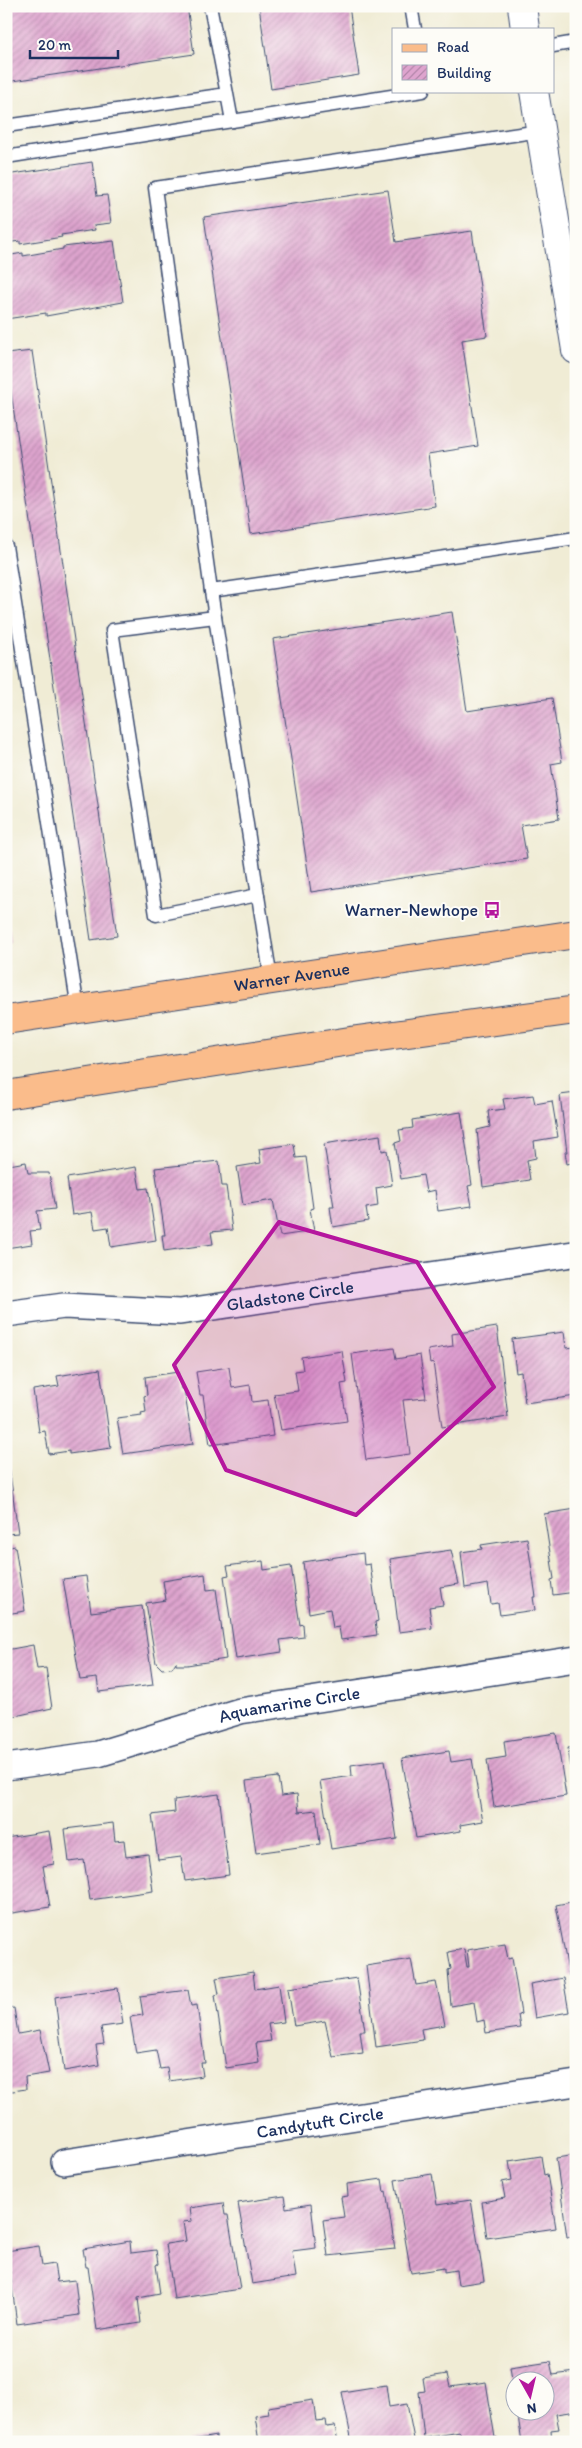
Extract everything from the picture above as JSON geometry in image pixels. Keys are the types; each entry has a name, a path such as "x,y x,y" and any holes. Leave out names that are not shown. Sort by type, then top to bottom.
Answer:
{"main road":[{"name":"Warner Avenue","path":"6,1020 576,934"},
{"path":"6,1095 350,1041 576,1010"}],"street":[{"path":"522,6 525,28"},
{"path":"534,92 576,350"},
{"name":"Gladstone Circle","path":"6,1314 64,1306 180,1312 573,1254"},
{"name":"Aquamarine Circle","path":"6,1767 98,1754 240,1711 576,1659"},
{"name":"Candytuft Circle","path":"64,2162 576,2083"}],"lane":[{"path":"210,6 232,120"},
{"path":"411,6 415,28"},
{"path":"554,46 576,42"},
{"path":"6,157 416,92"},
{"path":"6,126 228,94"},
{"path":"270,980 211,591 155,188 540,130"},
{"path":"211,591 576,538"},
{"path":"6,546 78,1009"},
{"path":"215,617 112,630 156,915 258,895"}],"highlighted area":[{"path":"279,1222 417,1262 494,1387 356,1515 226,1470 174,1365"}],"building":[{"path":"6,6 187,6 194,54 6,82"},
{"path":"259,6 349,6 359,75 271,89"},
{"path":"92,162 97,196 107,195 111,223 94,225 95,230 61,235 62,237 20,244 20,241 6,243 6,175"},
{"path":"388,190 396,242 472,231 487,336 462,340 478,446 428,454 435,506 251,534 204,217"},
{"path":"114,241 123,302 46,316 46,313 6,319 6,256 23,253 23,256 63,249 63,247"},
{"path":"32,351 117,936 91,940 6,358 6,354"},
{"path":"452,612 467,711 552,698 562,762 551,764 559,819 521,825 527,859 311,892 273,639"},
{"path":"7,914 11,943 6,943"},
{"path":"576,1093 576,1162 567,1164 560,1095"},
{"path":"533,1095 535,1104 552,1101 558,1137 534,1141 536,1158 527,1160 530,1180 483,1187 477,1130 490,1127 488,1111 505,1109 503,1099"},
{"path":"461,1112 472,1185 468,1186 472,1206 438,1211 435,1190 426,1192 423,1175 401,1179 395,1143 401,1141 399,1130 413,1128 412,1120"},
{"path":"380,1135 382,1151 387,1150 392,1185 376,1188 378,1206 366,1208 368,1221 333,1227 330,1207 334,1207 324,1144"},
{"path":"294,1144 296,1158 306,1157 313,1208 310,1209 314,1231 280,1236 273,1200 243,1205 237,1167 261,1163 259,1149"},
{"path":"8,1159 9,1165 26,1162 28,1173 49,1173 55,1209 37,1211 40,1230 30,1231 32,1244 6,1248 6,1160"},
{"path":"219,1161 222,1186 226,1186 232,1230 211,1232 213,1244 164,1251 162,1235 165,1235 155,1168"},
{"path":"136,1167 140,1189 148,1188 156,1240 111,1247 108,1227 95,1229 92,1212 72,1215 67,1178"},
{"path":"497,1327 508,1417 442,1427 433,1362 430,1363 428,1350 453,1346 452,1334"},
{"path":"564,1332 566,1348 576,1347 576,1396 525,1403 521,1372 516,1373 512,1339"},
{"path":"394,1348 396,1359 420,1355 426,1398 403,1400 410,1454 366,1460 352,1354"},
{"path":"342,1351 347,1383 341,1384 347,1421 281,1430 274,1394 298,1391 295,1371 303,1370 301,1357"},
{"path":"229,1367 232,1388 250,1385 252,1402 268,1400 273,1436 210,1445 203,1395 200,1395 196,1372"},
{"path":"100,1369 111,1448 69,1454 69,1451 49,1454 45,1431 39,1432 33,1390 59,1386 57,1376"},
{"path":"178,1372 181,1389 184,1389 193,1444 123,1454 117,1418 142,1415 141,1413 146,1412 144,1396 147,1395 145,1377"},
{"path":"6,1466 9,1466 18,1533 6,1534"},
{"path":"576,1509 576,1592 553,1595 551,1580 554,1579 544,1514"},
{"path":"527,1538 536,1597 533,1597 535,1610 500,1615 498,1603 491,1604 488,1584 465,1588 461,1552 482,1549 481,1545"},
{"path":"15,1546 25,1611 6,1614 6,1548"},
{"path":"451,1550 459,1584 440,1587 443,1605 429,1607 432,1628 399,1632 390,1559"},
{"path":"363,1553 364,1565 370,1564 378,1621 375,1622 377,1635 341,1640 339,1627 333,1628 330,1609 309,1613 303,1562"},
{"path":"263,1561 264,1570 291,1566 300,1625 303,1624 304,1637 280,1640 282,1652 236,1659 224,1576 229,1575 227,1566"},
{"path":"205,1574 207,1590 216,1589 226,1659 187,1665 176,1665 176,1662 172,1668 162,1669 156,1663 146,1603 166,1600 163,1581"},
{"path":"86,1576 91,1612 142,1606 153,1685 99,1692 97,1678 80,1680 63,1579"},
{"path":"33,1645 37,1669 46,1668 52,1708 6,1718 6,1650"},
{"path":"556,1733 566,1796 494,1807 487,1760 506,1757 504,1741"},
{"path":"576,1747 576,1782 573,1782 568,1748"},
{"path":"449,1751 451,1762 472,1759 483,1821 460,1825 461,1831 416,1838 402,1758"},
{"path":"385,1760 397,1839 331,1849 320,1781 352,1776 351,1765"},
{"path":"278,1777 281,1796 297,1794 299,1812 316,1810 320,1844 256,1853 246,1781"},
{"path":"219,1794 229,1875 185,1881 181,1857 158,1860 152,1815 175,1812 174,1800"},
{"path":"113,1823 115,1841 124,1840 126,1857 148,1854 153,1891 90,1900 84,1860 69,1862 65,1829"},
{"path":"49,1831 54,1864 43,1866 50,1907 6,1914 6,1838"},
{"path":"576,1901 576,1975 569,1976 556,1905"},
{"path":"505,1944 508,1959 512,1958 521,2014 518,2015 520,2028 486,2033 484,2020 477,2022 474,2002 451,2006 448,1970 451,1969 448,1952 464,1949 467,1967 469,1967 467,1950"},
{"path":"411,1959 416,1985 436,1982 445,2025 421,2029 423,2040 376,2047 366,1966"},
{"path":"253,1972 255,1989 279,1985 284,2022 268,2024 271,2041 256,2043 259,2063 226,2068 215,1995 219,1994 216,1978"},
{"path":"357,1978 365,2031 360,2031 363,2053 333,2057 325,2021 294,2026 288,1988"},
{"path":"563,1978 569,2012 535,2018 530,1984"},
{"path":"118,1988 123,2024 101,2027 104,2044 96,2045 99,2065 64,2071 55,1997"},
{"path":"188,1990 191,2006 197,2005 205,2063 201,2063 203,2076 169,2081 167,2068 160,2069 156,2050 136,2053 130,2017 143,2015 140,1996"},
{"path":"14,2008 18,2034 40,2030 49,2073 25,2077 26,2089 6,2092 6,2009"},
{"path":"576,2155 576,2236 567,2237 556,2158"},
{"path":"541,2156 544,2175 547,2174 556,2228 487,2238 482,2202 505,2198 502,2182 512,2180 509,2161"},
{"path":"432,2174 437,2205 471,2200 484,2281 458,2285 456,2270 444,2272 444,2268 411,2273 395,2180"},
{"path":"382,2179 384,2192 386,2191 395,2249 328,2256 323,2220 344,2217 341,2197 348,2196 347,2184"},
{"path":"284,2196 286,2208 311,2204 316,2248 292,2251 296,2277 252,2284 238,2203"},
{"path":"223,2203 225,2215 228,2215 240,2289 174,2299 166,2244 186,2241 183,2222 192,2221 190,2208"},
{"path":"130,2241 131,2253 156,2250 160,2294 138,2298 141,2323 97,2330 88,2267 86,2267 83,2249"},
{"path":"39,2246 42,2266 54,2264 57,2282 75,2280 79,2315 17,2324 10,2272 7,2273 6,2251"},
{"path":"550,2361 552,2370 510,2370 510,2367"},
{"path":"576,2372 576,2411 556,2414 559,2429 551,2430 552,2442 522,2442 519,2420 554,2420 554,2375"},
{"path":"447,2374 450,2387 486,2382 495,2438 497,2437 498,2442 461,2442 460,2432 424,2438 419,2392 425,2391 423,2378"},
{"path":"386,2385 389,2407 407,2404 414,2439 399,2442 352,2442 342,2392"},
{"path":"313,2400 316,2421 326,2420 327,2427 335,2426 338,2442 259,2442 255,2416 269,2414 268,2407"},
{"path":"216,2436 216,2442 185,2442 185,2441"}],"place":[{"name":"Warner-Newhope","path":"492,910"}]}
